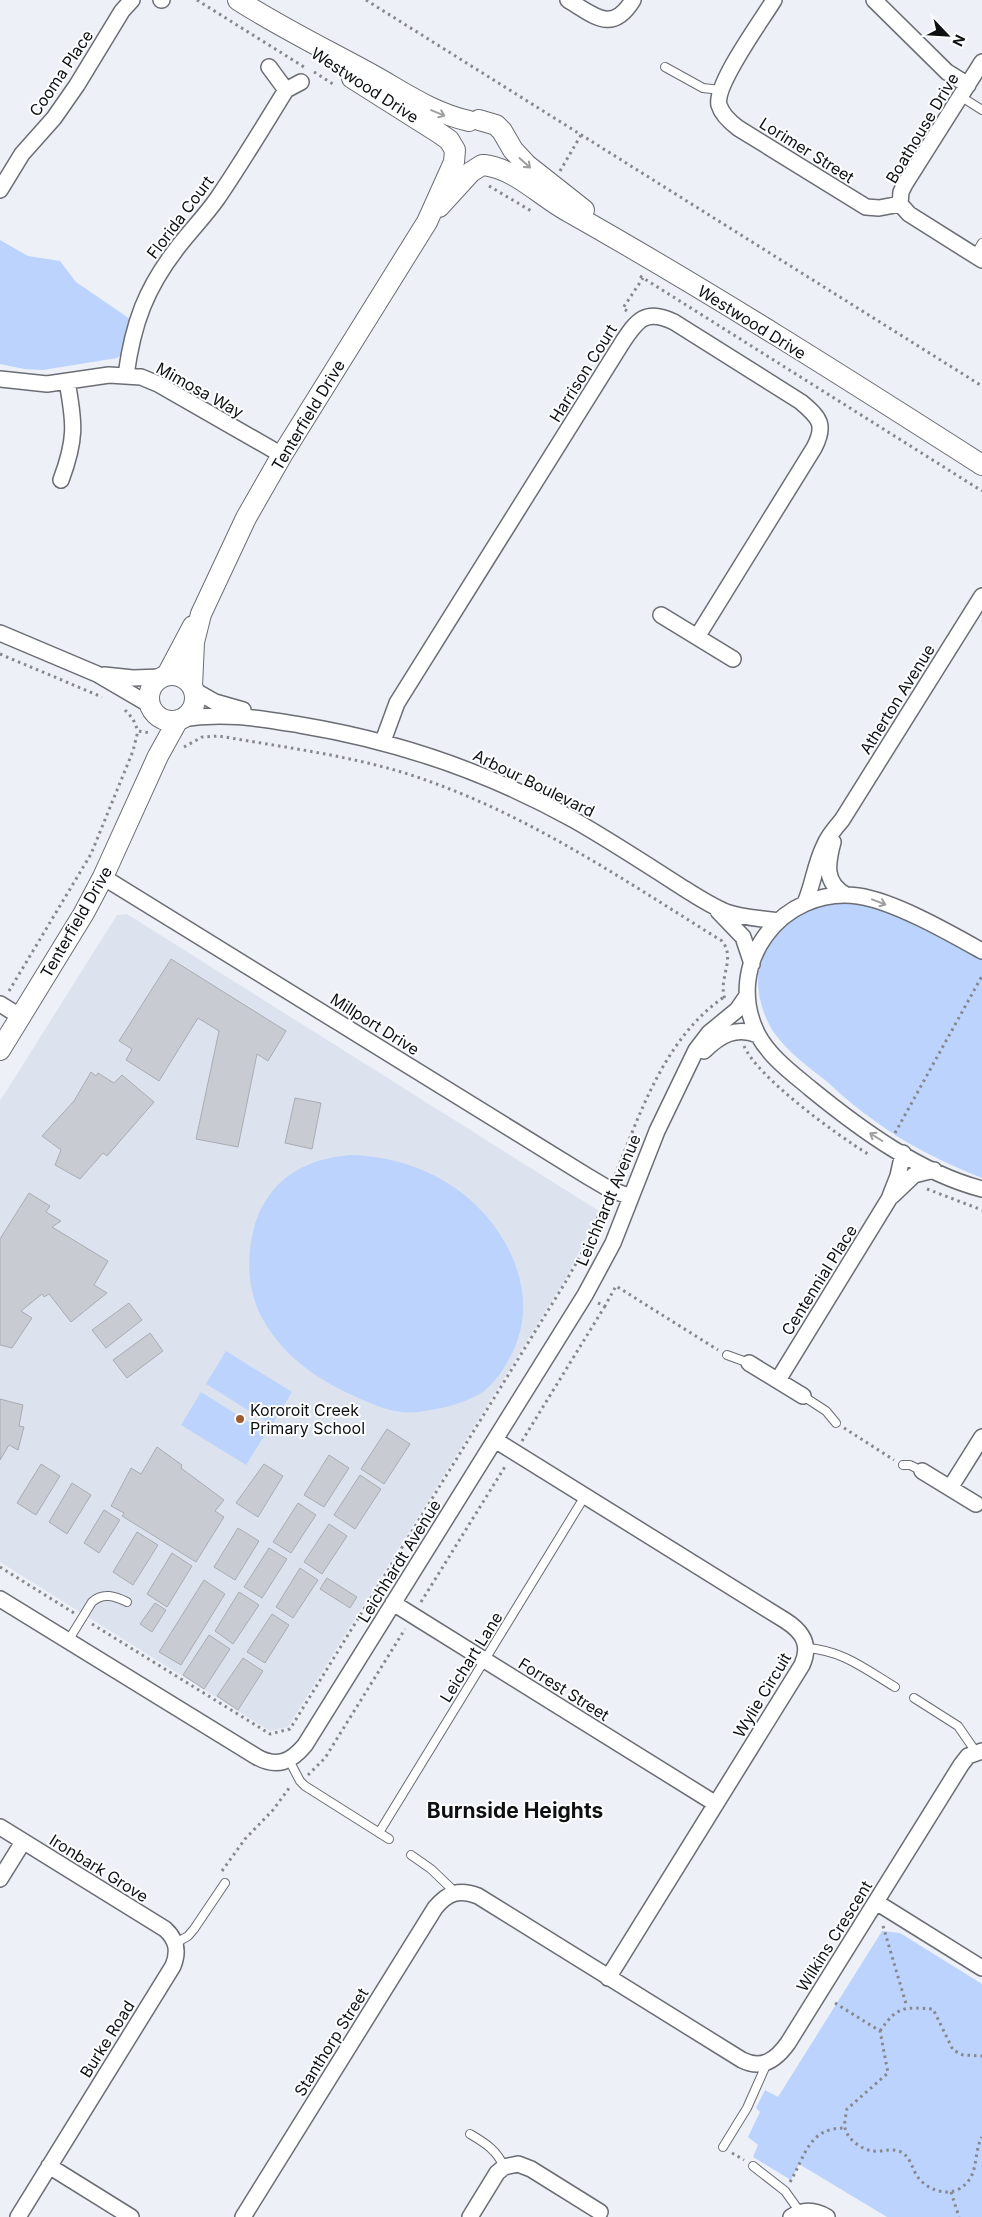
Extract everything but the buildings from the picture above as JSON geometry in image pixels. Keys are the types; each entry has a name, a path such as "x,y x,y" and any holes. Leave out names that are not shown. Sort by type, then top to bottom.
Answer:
{"street":[{"name":"Cooma Place","path":"0,190 22,154 54,118 78,85 122,11 132,0"},
{"name":"Westwood Drive","path":"238,0 273,22 429,108 448,116 496,124 513,150 526,165 631,247"},
{"path":"568,0 602,20 612,21 620,17 634,0"},
{"path":"720,90 723,81 774,0"},
{"path":"874,0 964,91"},
{"name":"Westwood Drive","path":"273,22 338,70 449,140 455,150"},
{"name":"Boathouse Drive","path":"980,253 909,214 900,204 901,192 905,184 982,62"},
{"path":"269,67 286,90 301,82"},
{"name":"Florida Court","path":"126,375 143,302 153,284 178,246 218,198 286,90"},
{"name":"Lorimer Street","path":"720,90 718,103 722,112 738,128 866,206 879,208 900,204"},
{"path":"474,121 489,124 496,131 499,140 495,154 483,165 474,166 464,162 455,150 455,135 460,127 474,121"},
{"name":"Tenterfield Drive","path":"193,688 194,642 202,614 246,518 282,455 426,222 454,162 455,150"},
{"name":"Westwood Drive","path":"483,165 508,171 553,204 631,247 874,396 982,465"},
{"name":"Tenterfield Drive","path":"426,222 471,172 483,165"},
{"name":"Harrison Court","path":"383,741 397,703 622,343 634,325 640,320 654,315 674,322 801,402 812,411 821,425 821,433 814,448 697,637"},
{"name":"Mimosa Way","path":"0,379 32,384 67,382 90,376 126,375 141,377 158,384 282,455"},
{"path":"61,480 70,455 74,426 67,382"},
{"name":"Westwood Drive","path":"874,396 982,454"},
{"name":"Atherton Avenue","path":"842,820 982,596"},
{"name":"Tenterfield Drive","path":"165,676 183,642 202,614"},
{"path":"661,615 733,659"},
{"path":"0,633 97,674 151,708 164,719 179,720 216,714 262,719"},
{"path":"97,674 133,678 182,676 193,688 215,702 243,710 262,719"},
{"path":"151,708 150,692 152,686 165,676"},
{"path":"179,720 191,710 194,704 193,688"},
{"name":"Tenterfield Drive","path":"142,790 156,740 151,708"},
{"name":"Arbour Boulevard","path":"262,719 343,732 383,741 468,769 548,806 715,908"},
{"name":"Tenterfield Drive","path":"0,1050 74,929 103,877 142,790 179,720"},
{"path":"842,820 831,848 829,871 830,880 835,889 846,895"},
{"path":"805,903 824,847 842,820"},
{"name":"Millport Drive","path":"103,877 609,1189 631,1197"},
{"path":"982,951 909,914 875,900 846,895 816,899 805,903 778,921 766,934 757,949 752,964 746,997 758,1035 772,1054 794,1075 849,1120 888,1145 934,1170 982,1189"},
{"path":"715,908 745,918 778,921"},
{"path":"715,908 743,937 752,964"},
{"path":"684,1075 702,1042 737,1010 746,997"},
{"path":"1,1004 21,1017"},
{"path":"684,1075 699,1056 725,1035 745,1030 758,1035"},
{"name":"Leichhardt Avenue","path":"289,1760 305,1746 585,1295 613,1243 657,1131 684,1075"},
{"path":"890,1199 903,1153"},
{"path":"890,1199 914,1175 934,1170"},
{"name":"Centennial Place","path":"778,1380 890,1199"},
{"path":"749,1363 803,1396"},
{"path":"950,1488 982,1437"},
{"name":"Wylie Circuit","path":"495,1440 798,1628 803,1634 806,1648 802,1665 608,1978"},
{"path":"922,1470 979,1506"},
{"path":"0,1599 257,1758 272,1763 289,1760"},
{"name":"Forrest Street","path":"393,1603 716,1804"},
{"name":"Wilkins Crescent","path":"767,2063 781,2054 960,1765 968,1756 979,1751"},
{"name":"Ironbark Grove","path":"0,1827 165,1929 176,1943"},
{"path":"0,1879 23,1842"},
{"path":"455,1892 468,1892 478,1896 742,2060 752,2065 767,2063"},
{"name":"Stanthorp Street","path":"243,2217 436,1908 442,1900 455,1892"},
{"path":"876,1902 982,1968"},
{"name":"Burke Road","path":"18,2217 173,1966 176,1958 176,1943"},
{"path":"470,2217 497,2173 504,2167 518,2164 531,2169 600,2212"},
{"path":"49,2166 130,2217"},
{"path":"795,2215 810,2211 827,2217"}],"lane":[{"path":"665,67 703,88 720,90"},
{"path":"964,91 982,110"},
{"path":"727,1356 749,1363"},
{"path":"803,1396 826,1411 836,1423"},
{"path":"902,1465 910,1465 922,1470"},
{"name":"Leichart Lane","path":"380,1831 585,1496"},
{"path":"68,1641 97,1598 112,1596 127,1602"},
{"path":"806,1648 823,1649 842,1655 895,1687"},
{"path":"914,1698 958,1726 979,1751"},
{"path":"289,1760 300,1781 306,1786 380,1831 389,1839"},
{"path":"411,1855 431,1869 455,1892"},
{"path":"176,1943 188,1936 194,1929 225,1883"},
{"name":"Wilkins Crescent","path":"723,2147 747,2108 767,2063"},
{"path":"470,2134 490,2147 499,2156 504,2167"},
{"path":"753,2166 785,2191 795,2215"}],"path":[{"path":"366,0 982,386"},
{"path":"635,273 982,491"},
{"path":"640,320 623,308 643,278"},
{"path":"0,654 109,700"},
{"path":"1,1004 91,854 133,751 138,731"},
{"path":"211,736 359,761 407,774 481,802 541,830 722,941 729,957"},
{"path":"888,1145 982,976"},
{"path":"0,1567 270,1734 290,1729 565,1284 596,1224 642,1109 670,1056 698,1018 724,997"},
{"path":"565,1284 605,1306 616,1286 727,1356"},
{"path":"836,1423 902,1465"},
{"path":"883,1926 907,2007"},
{"path":"835,2004 880,2031 886,2053 888,2073 846,2109 845,2128 850,2138 860,2146 872,2151 888,2150 903,2154 909,2158 922,2182 932,2188 951,2192 959,2189 974,2172 978,2160 978,2144 982,2137"},
{"path":"880,2031 889,2018 907,2007 933,2009 954,2050 963,2055 982,2056"},
{"path":"785,2191 812,2141 823,2131 832,2128 845,2128"},
{"path":"723,2147 753,2166"},
{"path":"951,2192 959,2217"}],"shaded area":[{"path":"0,240 28,256 60,261 76,282 130,319 122,354 117,358 43,370 24,369 0,364"},
{"path":"839,899 878,905 982,956 982,1178 940,1160 887,1130 855,1106 792,1053 780,1041 770,1026 762,1006 758,985 758,974 763,955 780,929 790,918 807,908"},
{"name":"Kororoit Creek Primary School","path":"127,914 599,1211 568,1275 288,1727 270,1731 0,1562 0,1101 117,915"},
{"path":"351,1155 382,1158 412,1166 455,1187 483,1213 509,1250 522,1292 523,1314 519,1336 510,1357 500,1373 488,1388 478,1395 449,1406 410,1413 393,1411 377,1406 315,1375 283,1347 260,1315 252,1288 249,1260 253,1230 269,1196 281,1182 311,1163"},
{"path":"226,1351 292,1392 272,1425 206,1384"},
{"path":"201,1392 266,1433 246,1465 181,1425"},
{"path":"882,1931 900,1933 982,1984 982,2217 887,2217 799,2164 791,2180 753,2157 758,2145 748,2137 760,2112 756,2108 765,2090 778,2097"}],"place":[{"name":"Kororoit Creek Primary School","path":"240,1419"}],"district":[{"name":"Burnside Heights","path":"515,1811"}]}
